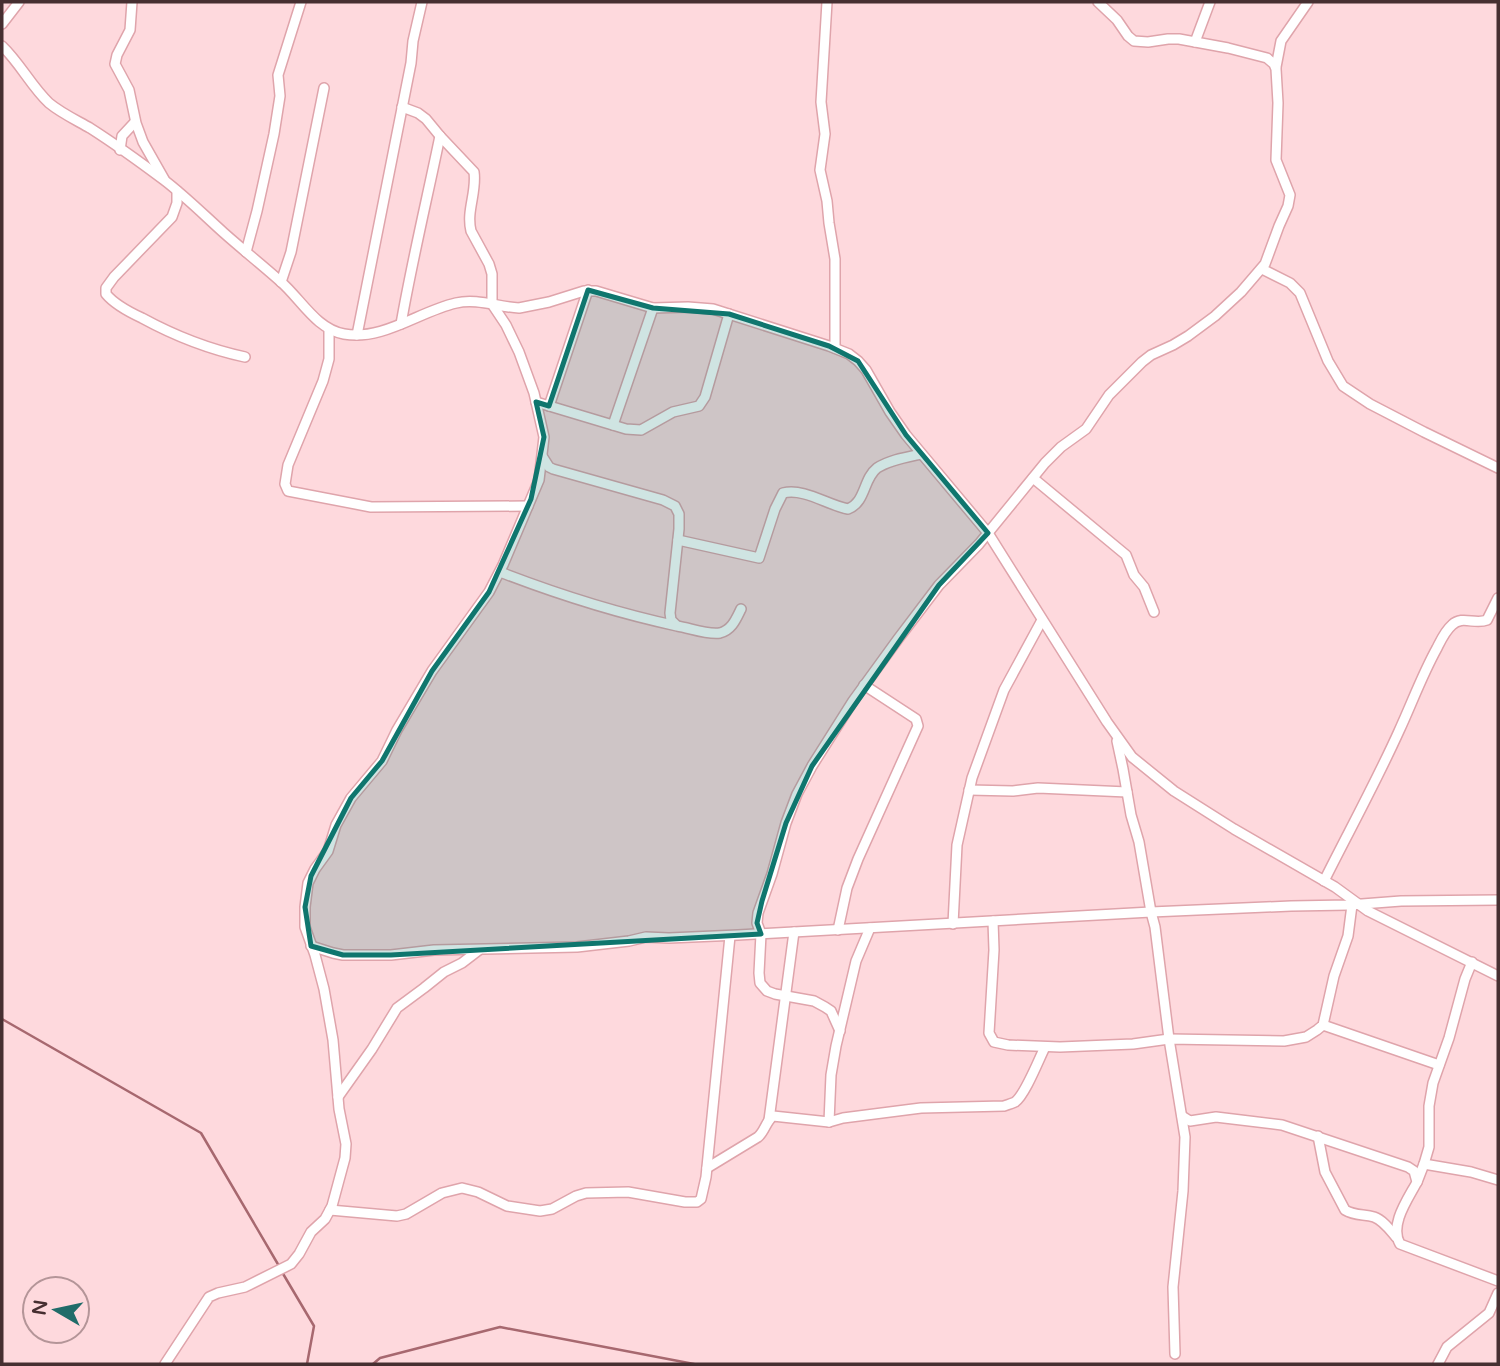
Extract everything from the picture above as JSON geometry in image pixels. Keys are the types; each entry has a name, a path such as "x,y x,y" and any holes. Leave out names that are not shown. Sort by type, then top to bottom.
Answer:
{"street":[{"path":"2,24 19,2"},
{"path":"132,2 130,30 115,61 116,67 129,90 135,122 146,150 165,181"},
{"path":"246,252 274,134 280,96 278,75 300,2"},
{"path":"357,335 422,2"},
{"path":"827,2 821,102 825,134 820,170 835,260 835,348"},
{"path":"1098,2 1135,41 1179,39 1228,48 1267,58 1275,64 1276,69"},
{"path":"1195,42 1209,2"},
{"path":"839,1031 831,1011 825,1007 814,1001 785,998 767,991 760,983 761,934 757,923 758,913 797,794 864,685 939,585 988,533 1033,478 1061,447 1086,429 1109,395 1142,362 1215,316 1262,269 1290,198 1276,160 1276,69 1281,41 1308,2"},
{"path":"2,46 52,105 165,181 281,282 329,330 357,335 401,324 454,303 476,301 519,308 588,290 608,293 653,308 713,309 849,354 866,370 890,412 921,454 988,533 1114,733 1132,757 1174,791 1343,892 1355,905 1498,976"},
{"path":"281,282 324,88"},
{"path":"165,1364 209,1297 215,1293 245,1287 291,1264 311,1232 330,1210 346,1153 345,1136 338,1097 332,1028 320,971 305,927 308,883 314,869 328,851 337,825 351,799 382,761 422,686 489,592 539,480 544,437 536,402 519,352 492,304 492,274 469,226 475,186 474,172 426,119 402,107"},
{"path":"120,149 122,136 135,122"},
{"path":"401,324 440,136"},
{"path":"177,191 177,203 172,216 114,277 106,288 106,294 127,310 179,337 245,357"},
{"path":"1262,269 1290,283 1300,293 1328,361 1343,386 1370,404 1498,468"},
{"path":"549,406 588,290"},
{"path":"613,425 653,308"},
{"path":"536,402 635,430 641,430 673,412 691,409 701,404 705,397 729,314"},
{"path":"329,330 330,359 288,465 285,484 288,491 371,507 528,506"},
{"path":"678,540 758,558 783,493 790,491 803,494 848,509 856,506 875,470 880,466 921,454"},
{"path":"542,456 553,470 675,506 679,513 678,540 670,603 671,620 676,625"},
{"path":"1033,478 1126,555 1133,575 1144,587 1154,612"},
{"path":"499,572 598,605 700,631 725,631 734,624 741,609"},
{"path":"1324,881 1440,642 1457,621 1487,621 1498,598"},
{"path":"953,924 957,845 979,753 1004,690 1042,620"},
{"path":"838,930 847,888 858,859 918,726 918,721 911,715 864,685"},
{"path":"1114,733 1155,926 1185,1137 1183,1191 1173,1287 1175,1354"},
{"path":"969,790 1013,791 1038,788 1127,792"},
{"path":"311,946 343,955 391,955 434,950 576,947 646,937 730,936 1401,901 1498,900"},
{"path":"993,921 989,1028 994,1042 1045,1047 1118,1045 1169,1039 1284,1041 1306,1037 1323,1025 1355,905"},
{"path":"829,1122 831,1074 839,1031 856,961 870,928"},
{"path":"707,1168 758,1137 769,1120 794,932"},
{"path":"330,1210 397,1216 406,1214 442,1193 461,1188 478,1192 507,1206 540,1211 552,1209 576,1196 586,1194 628,1192 697,1202 704,1189 707,1168 730,936"},
{"path":"338,1097 397,1008 443,972 480,950"},
{"path":"1396,1237 1401,1213 1417,1182 1429,1147 1430,1095 1472,962"},
{"path":"1323,1025 1439,1065"},
{"path":"769,1120 777,1116 829,1122 921,1108 1004,1106 1020,1097 1045,1047"},
{"path":"1182,1116 1190,1121 1216,1116 1282,1125 1408,1167 1414,1171 1417,1182"},
{"path":"1318,1136 1325,1172 1345,1210 1377,1218 1405,1247 1498,1281"},
{"path":"1424,1164 1471,1172 1498,1180"},
{"path":"1438,1364 1447,1347 1489,1313 1498,1293"}],"highlighted area":[{"path":"588,290 653,308 729,314 829,346 858,361 906,435 988,533 939,585 812,766 786,823 762,901 757,923 761,934 391,955 343,955 311,946 305,907 311,876 351,798 382,761 432,671 489,592 531,499 544,437 536,402 549,406"}],"waterway":[{"path":"2,1019 201,1133 279,1266"},
{"path":"282,1272 314,1326 307,1364"},
{"path":"373,1364 380,1358 500,1327 694,1364"}]}
